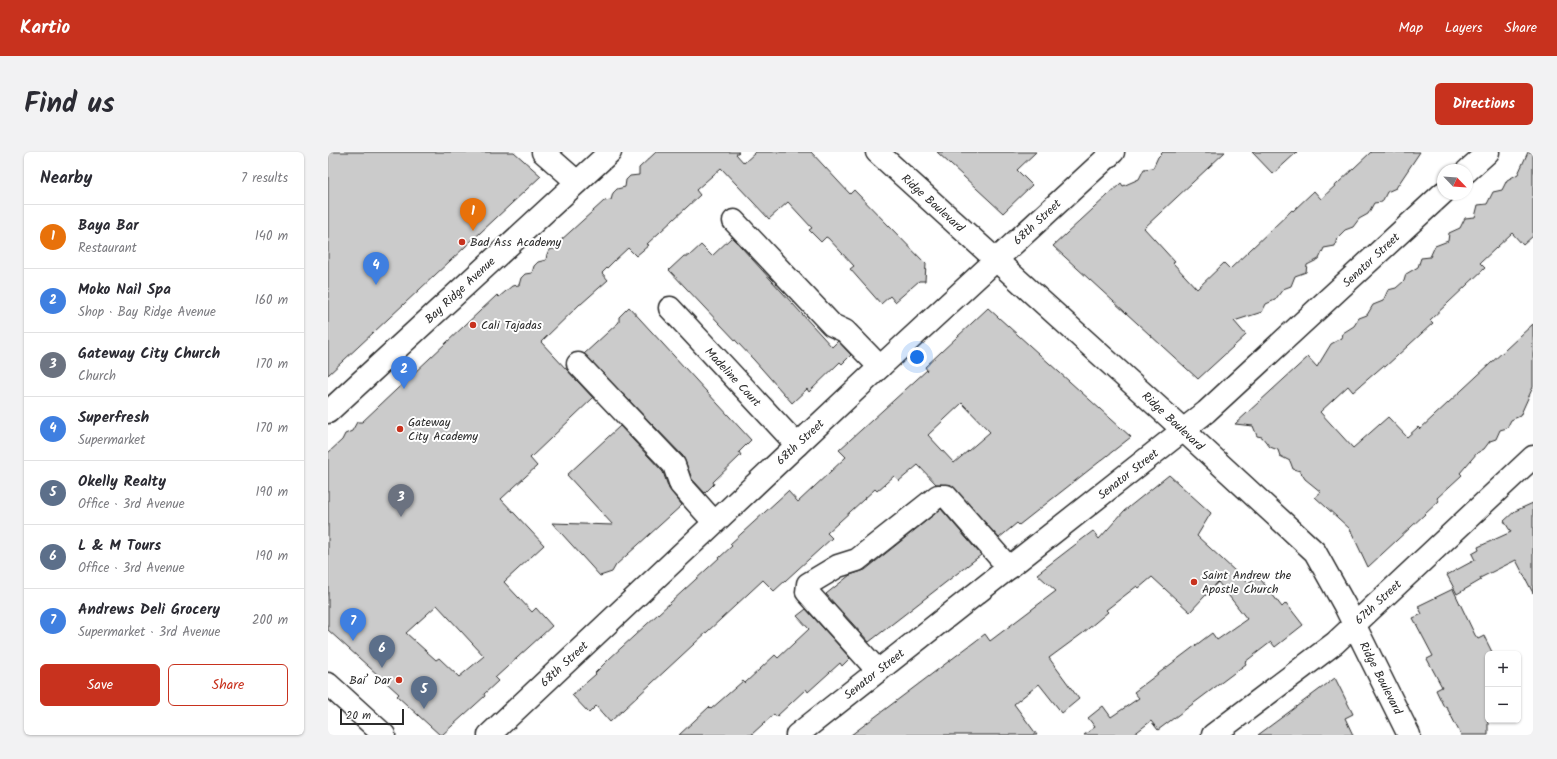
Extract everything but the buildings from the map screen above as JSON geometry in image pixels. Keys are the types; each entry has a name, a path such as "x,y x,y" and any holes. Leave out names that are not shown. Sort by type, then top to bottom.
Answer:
{"street":[{"path":"544,152 577,182"},
{"name":"Bay Ridge Avenue","path":"328,412 610,152"},
{"name":"Ridge Boulevard","path":"877,152 1315,552 1354,624 1409,735"},
{"name":"68th Street","path":"489,735 714,522 1113,152"},
{"path":"1473,166 1488,152"},
{"name":"Senator Street","path":"797,735 1206,412 1437,199"},
{"path":"734,221 832,325 845,331 880,367"},
{"name":"Madeline Court","path":"670,308 797,445"},
{"path":"578,364 674,465 681,485 714,522"},
{"name":"67th Street","path":"1213,735 1335,643 1533,457"},
{"path":"878,671 807,592 808,584 838,566 857,560 938,496 946,496 1008,568"},
{"path":"328,684 381,734"}],"place":[{"name":"Baya Bar","path":"473,231"},
{"name":"Bad Ass Academy","path":"462,242"},
{"name":"Superfresh","path":"376,285"},
{"name":"Cali Tajadas","path":"473,325"},
{"name":"Moko Nail Spa","path":"404,389"},
{"name":"Gateway City Academy","path":"400,429"},
{"name":"Gateway City Church","path":"401,517"},
{"name":"Saint Andrew the Apostle Church","path":"1194,582"},
{"name":"Andrews Deli Grocery","path":"353,641"},
{"name":"L & M Tours","path":"382,668"},
{"name":"Bai’ Dar","path":"399,680"},
{"name":"Okelly Realty","path":"424,709"}]}
